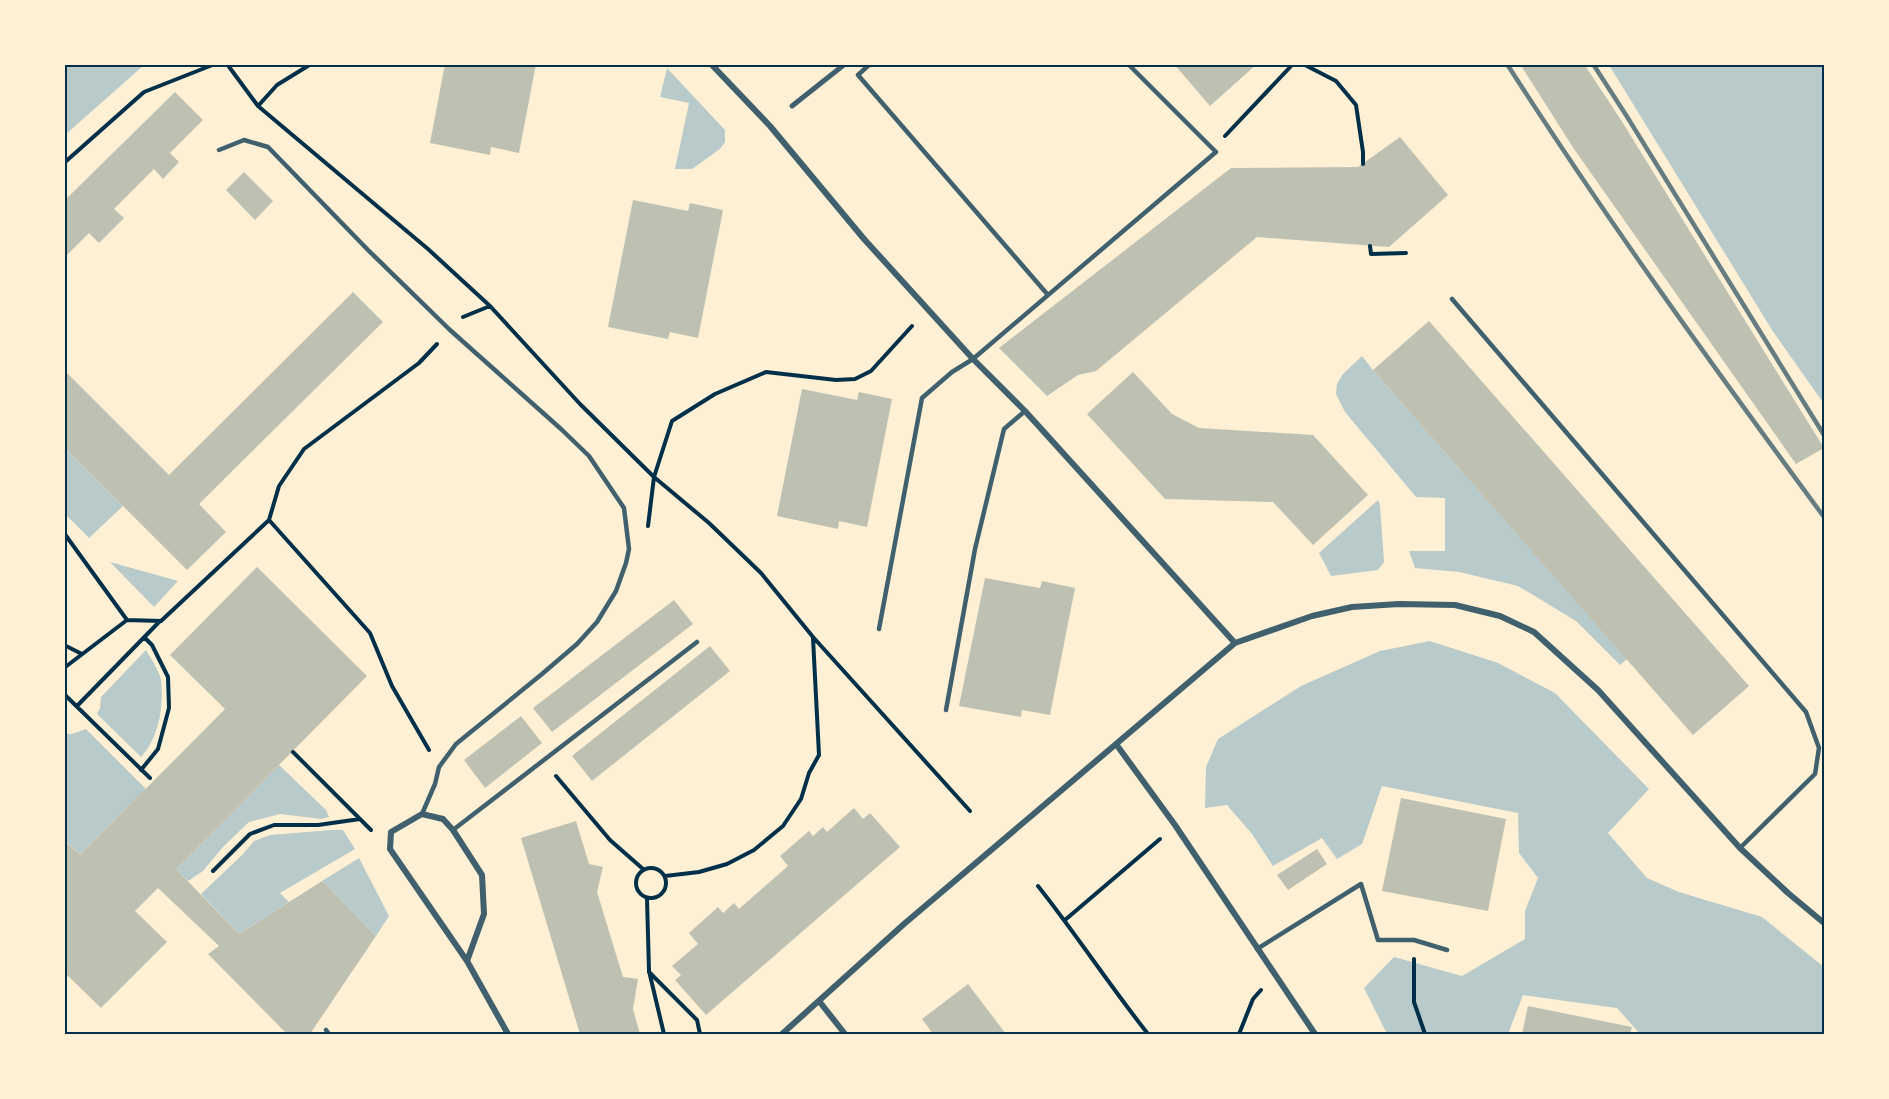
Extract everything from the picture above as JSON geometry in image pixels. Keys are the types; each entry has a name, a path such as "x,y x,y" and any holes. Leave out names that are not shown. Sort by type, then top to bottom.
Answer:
{"street":[{"path":"711,64 770,126 864,239 973,359 1025,411 1235,643"},
{"path":"792,106 845,64"},
{"path":"782,1035 904,924 1235,643 1311,616 1352,608 1399,604 1455,605 1500,616 1534,632 1598,690 1740,848 1824,923"},
{"path":"1116,744 1175,825 1315,1035"},
{"path":"467,961 484,914 482,875 453,830 443,819 422,814 391,832 390,849 467,961 508,1035"},
{"path":"819,1001 845,1035"}],"lane":[{"path":"870,64 858,75 1048,295"},
{"path":"879,629 922,398 952,372 973,359 1216,152 1128,64"},
{"path":"219,150 244,140 268,147 450,330 589,456 624,508 629,549 626,563 616,591 597,622 568,652 456,744 439,767 435,784 422,814"},
{"path":"1452,299 1806,712 1819,748 1815,774 1740,848"},
{"path":"946,710 975,549 1004,429 1025,411"},
{"path":"453,830 697,642"},
{"path":"1257,949 1361,884 1378,940 1414,940 1447,950"}],"path":[{"path":"64,163 144,92 215,64"},
{"path":"227,64 258,106 428,249 490,306 580,404 654,477 709,523 761,573 813,637 970,811"},
{"path":"258,106 277,85 311,64"},
{"path":"1223,138 1293,64"},
{"path":"1303,64 1336,81 1356,105 1363,164"},
{"path":"1370,246 1371,254 1406,253"},
{"path":"77,706 161,621 269,520 279,486 304,449 419,363 462,318 490,306"},
{"path":"654,477 672,421 715,394 766,372 836,380 855,379 871,371 912,326"},
{"path":"269,520 370,633 392,686 439,767"},
{"path":"64,533 127,620"},
{"path":"64,668 127,620 161,621"},
{"path":"665,876 699,872 727,864 754,850 783,826 801,799 809,773 819,755 813,637"},
{"path":"141,770 158,750 169,708 168,677 152,645 145,638"},
{"path":"64,645 82,654"},
{"path":"64,694 150,778"},
{"path":"293,752 390,849"},
{"path":"542,760 610,840 643,869"},
{"path":"213,871 250,834 274,825 318,825 360,819"},
{"path":"1065,920 1175,825"},
{"path":"655,867 665,876 666,888 659,897 647,899 637,891 635,878 643,869 655,867"},
{"path":"1038,886 1148,1035"},
{"path":"647,899 649,971 664,1035"},
{"path":"1414,940 1414,1002 1425,1035"},
{"path":"649,971 697,1020 700,1035"},
{"path":"1239,1035 1253,999 1275,973"}],"shaded area":[{"path":"65,64 144,64 144,65 65,135"},
{"path":"1609,65 1824,65 1824,404 1772,330"},
{"path":"667,68 725,130 725,142 720,149 692,169 675,169 689,103 660,97"},
{"path":"1362,356 1627,659 1620,665 1576,621 1518,586 1459,572 1415,568 1409,551 1445,551 1445,498 1416,497 1345,412 1336,394 1337,384 1343,374"},
{"path":"64,447 123,506 89,538 65,514"},
{"path":"1378,500 1384,562 1378,570 1331,576 1319,553"},
{"path":"110,562 178,581 154,607"},
{"path":"1430,641 1498,663 1555,693 1649,789 1608,833 1647,878 1679,892 1762,917 1824,967 1824,1034 1640,1034 1617,1008 1523,995 1508,1034 1387,1034 1364,988 1394,957 1462,976 1525,939 1525,911 1538,878 1519,853 1518,813 1382,786 1362,844 1337,859 1322,838 1273,866 1252,834 1227,805 1205,808 1206,767 1218,739 1301,686 1380,651"},
{"path":"146,650 160,676 162,700 156,731 141,757 97,714 101,697"},
{"path":"86,729 146,789 80,855 65,840 64,733 72,734"},
{"path":"279,765 326,810 329,817 321,819 280,814 249,822 223,847 203,871 188,881 176,869"},
{"path":"343,830 355,849 280,893 289,902 239,934 201,894 254,841 270,835"},
{"path":"359,858 389,916 376,936 322,881"}],"building":[{"path":"445,64 536,64 519,153 491,147 490,155 430,143"},
{"path":"1174,64 1257,64 1210,106"},
{"path":"1520,64 1584,64 1824,448 1796,464 1574,149"},
{"path":"175,92 203,120 170,153 179,162 163,179 154,169 114,209 124,218 99,243 89,233 64,258 64,201"},
{"path":"1400,137 1448,195 1389,247 1257,237 1096,371 1078,375 1047,396 999,348 1231,168 1358,167"},
{"path":"244,172 273,201 255,220 226,190"},
{"path":"633,200 688,211 690,203 723,210 698,338 670,332 668,339 608,327"},
{"path":"353,292 383,322 199,504 226,532 187,570 64,447 64,370 169,475"},
{"path":"1429,321 1749,686 1693,735 1373,370"},
{"path":"1133,372 1172,414 1199,428 1313,435 1368,495 1313,545 1273,502 1165,499 1087,414"},
{"path":"802,389 857,400 859,392 892,399 867,527 839,521 838,529 777,516"},
{"path":"257,567 367,676 176,869 239,934 322,881 376,936 310,1034 287,1034 208,954 219,946 158,888 135,911 167,942 101,1008 64,972 64,840 80,855 225,709 170,655"},
{"path":"985,578 1040,588 1042,581 1075,588 1050,715 1022,710 1021,717 959,706"},
{"path":"674,600 693,624 552,732 533,708"},
{"path":"710,646 730,671 592,781 572,756"},
{"path":"521,716 542,743 485,788 464,760"},
{"path":"1401,798 1506,819 1488,911 1382,891"},
{"path":"854,808 863,819 870,813 900,847 706,1015 675,980 681,975 672,966 698,944 689,933 718,907 723,913 734,903 739,909 788,866 780,856 809,831 813,836 823,827 827,832"},
{"path":"576,821 589,864 603,867 597,892 623,977 638,979 633,1009 640,1034 580,1034 521,838"},
{"path":"1317,849 1327,864 1288,890 1277,875"},
{"path":"968,984 1006,1034 933,1034 922,1019"},
{"path":"1528,1006 1632,1027 1630,1034 1522,1034"}],"railway":[{"path":"1507,64 1622,236 1824,517"},
{"path":"1593,64 1824,435"}]}
